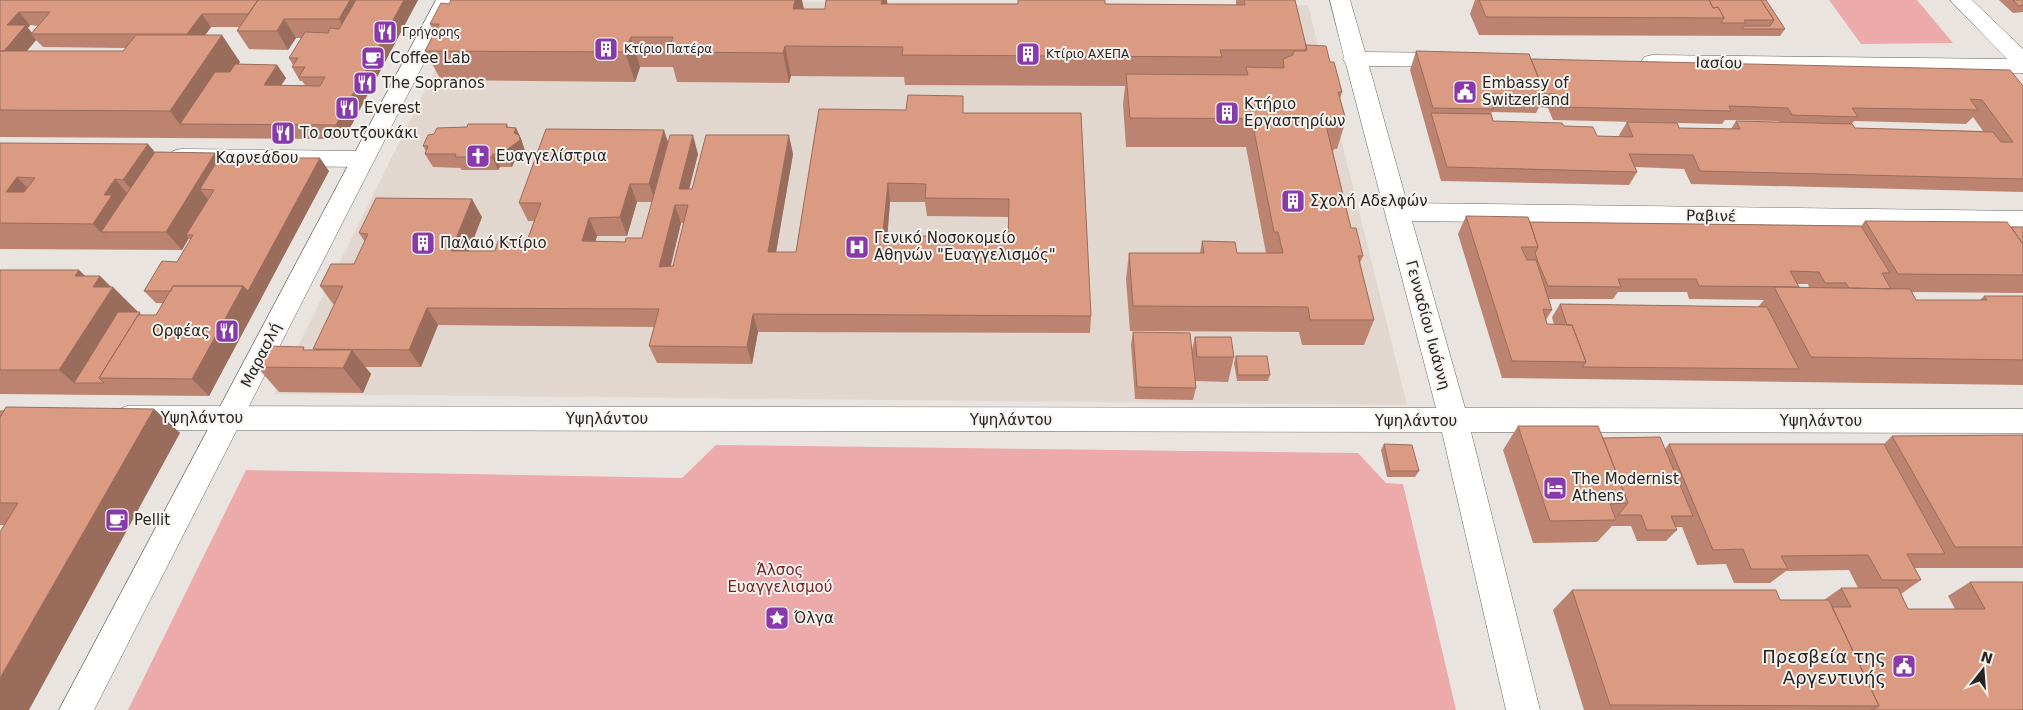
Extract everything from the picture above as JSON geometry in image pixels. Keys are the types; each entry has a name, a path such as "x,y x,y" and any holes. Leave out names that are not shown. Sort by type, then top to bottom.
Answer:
{"street":[{"name":"Μαρασλή","path":"76,710 446,0"},
{"name":"Γενναδίου Ιωάννη","path":"1340,0 1354,59 1398,212 1454,421 1522,710"},
{"path":"1960,0 2023,62"},
{"path":"1354,59 1472,60"},
{"name":"Ιασίου","path":"1630,62 2023,66"},
{"name":"Καρνεάδου","path":"157,157 363,158"},
{"name":"Ραβινέ","path":"1398,212 2023,220"},
{"name":"Υψηλάντου","path":"99,418 2023,421"}],"shaded area":[{"name":"Γενικό Νοσοκομείο Αθηνών \"Ευαγγελισμός\"","path":"470,0 1308,5 1407,405 274,394"}],"green space":[{"path":"1829,0 1917,0 1953,43 1861,44"},
{"name":"Άλσος Ευαγγελισμού","path":"716,445 1358,453 1386,483 1403,484 1456,710 128,710 246,470 682,478"}],"building":[{"path":"0,0 258,0 248,14 202,14 187,34 31,34 50,12 19,12 7,25 26,25 4,51 0,51"},
{"path":"258,0 350,0 339,19 284,19 277,31 237,31"},
{"path":"356,0 404,0 336,125 180,124 215,72 230,72 235,64 277,65 264,85 320,86 325,77 299,77 305,67 292,67 298,58 289,58 305,32 328,33 330,28 339,29"},
{"path":"451,0 795,0 793,9 825,9 826,0 882,0 881,4 1018,4 1018,0 1105,0 1105,4 1245,5 1244,0 1295,0 1307,50 1220,50 1222,57 902,55 903,47 785,46 783,53 668,52 673,37 631,37 625,52 425,51 439,24 430,24 441,3 449,4"},
{"path":"1479,0 1709,0 1713,8 1718,7 1724,18 1486,17"},
{"path":"1709,0 1761,0 1774,20 1744,20 1746,23 1721,23 1724,18 1718,7 1713,8"},
{"path":"1761,0 1766,0 1785,29 1742,29 1744,26 1770,26 1774,20"},
{"path":"2013,0 2023,0 2023,5 2019,6"},
{"path":"136,35 222,35 170,111 0,110 0,51 123,51"},
{"path":"1306,45 1326,46 1330,62 1334,62 1342,92 1338,92 1346,120 1341,120 1342,123 1330,123 1329,119 1130,118 1126,74 1248,75 1246,67 1284,68 1283,59 1293,55 1294,51 1306,51"},
{"path":"1416,51 1529,54 1545,95 1488,94 1494,109 1433,108"},
{"path":"1531,59 2010,70 2023,86 2023,179 1700,171 1693,155 1629,154 1637,172 1447,167 1431,113 1491,114 1493,121 1562,123 1564,126 1593,127 1597,136 1633,137 1627,122 1677,123 1679,128 1740,129 1736,121 1852,124 1855,128 1993,132 2001,142 2013,142 1982,100 1970,99 1978,110 1852,108 1858,117 1792,115 1788,108 1729,106 1731,111 1560,107 1555,94 1545,94"},
{"name":"Παλαιό Κτίριο","path":"908,95 963,96 963,113 1081,113 1091,316 753,314 747,347 649,346 659,309 427,308 409,350 313,349 343,286 320,286 331,264 354,264 368,234 359,233 376,198 472,199 451,251 495,251 498,241 527,241 541,203 519,203 546,129 664,130 649,184 630,184 620,217 589,218 582,241 625,242 626,238 642,238 670,135 693,135 679,189 692,189 706,135 789,135 768,252 796,252 819,109 906,110","holes":["888,183 926,184 925,198 1009,199 1008,242 966,241 966,236 920,236 919,242 882,242","675,205 688,205 673,266 659,267"]},
{"name":"Σχολή Αδελφών","path":"1252,121 1325,121 1351,228 1356,228 1363,256 1358,256 1374,320 1310,320 1308,307 1133,306 1129,253 1204,253 1202,241 1235,242 1237,253 1283,253 1278,232 1274,232"},
{"path":"468,124 507,124 506,127 516,128 514,133 519,135 520,140 508,149 506,154 493,154 492,157 455,157 456,154 425,154 428,146 423,146 428,135 434,134 437,128 467,127"},
{"path":"0,143 148,144 123,180 115,179 104,195 112,195 93,224 0,223","holes":["17,177 35,178 24,192 6,192"]},
{"path":"155,152 215,153 166,232 101,232"},
{"path":"219,158 320,158 248,291 243,286 173,286 171,291 144,291 162,261 177,262 193,235 186,235 214,190 200,189"},
{"path":"1466,216 1528,217 1538,247 1521,247 1527,260 1536,260 1552,310 1543,309 1547,324 1572,325 1586,362 1512,361"},
{"path":"1865,221 2007,222 2023,244 2023,275 1898,274"},
{"path":"1530,222 1861,226 1890,273 1882,273 1891,289 1849,288 1846,283 1825,283 1819,272 1790,271 1799,287 1699,286 1696,279 1618,279 1621,287 1548,286 1535,253 1538,247"},
{"path":"2011,227 2023,227 2023,244"},
{"path":"0,270 79,270 75,276 100,276 93,287 113,287 59,370 0,370"},
{"path":"173,286 243,286 192,379 99,378 138,315 156,315"},
{"path":"1774,287 1910,289 1916,300 1987,300 1984,296 2023,296 2023,360 1811,357"},
{"path":"1560,304 1767,307 1799,369 1582,367 1586,362 1572,325 1567,325"},
{"path":"118,312 140,312 99,378 104,383 74,383"},
{"path":"1133,332 1190,333 1196,388 1137,387"},
{"path":"1195,337 1231,337 1234,357 1197,357"},
{"path":"268,346 304,347 303,350 352,350 343,368 257,367"},
{"path":"1236,356 1267,356 1270,375 1238,375"},
{"path":"6,407 154,409 0,678 0,532 18,503 0,503 0,417"},
{"path":"1518,426 1598,426 1628,503 1610,504 1616,520 1550,521"},
{"path":"2023,435 2023,547 1955,547 1892,436"},
{"path":"1660,437 1693,516 1671,516 1677,530 1647,530 1641,515 1618,515 1628,503 1603,438"},
{"path":"1384,444 1412,445 1419,471 1390,471"},
{"path":"1669,444 1884,444 1945,554 1907,554 1921,580 1882,580 1868,555 1781,556 1788,569 1751,569 1743,549 1713,550"},
{"name":"Πρεσβεία της Αργεντινής","path":"1970,582 2023,582 2023,710 1871,710 1879,706 1832,607 1851,607 1841,588 1898,588 1908,609 1985,609"},
{"path":"1572,590 1776,590 1780,600 1829,600 1879,706 1610,705"}],"place":[{"name":"Γρήγορης","path":"385,32"},
{"name":"Κτίριο Πατέρα","path":"606,49"},
{"name":"Κτίριο ΑΧΕΠΑ","path":"1028,54"},
{"name":"Coffee Lab","path":"373,58"},
{"name":"The Sopranos","path":"365,83"},
{"name":"Embassy of Switzerland","path":"1465,92"},
{"name":"Everest","path":"347,108"},
{"name":"Κτήριο Εργαστηρίων","path":"1227,113"},
{"name":"Το σουτζουκάκι","path":"283,133"},
{"name":"Ευαγγελίστρια","path":"478,156"},
{"name":"Σχολή Αδελφών","path":"1293,201"},
{"name":"Παλαιό Κτίριο","path":"423,243"},
{"name":"Γενικό Νοσοκομείο Αθηνών \"Ευαγγελισμός\"","path":"857,247"},
{"name":"Ορφέας","path":"227,331"},
{"name":"The Modernist Athens","path":"1555,488"},
{"name":"Pellit","path":"117,520"},
{"name":"Όλγα","path":"777,618"},
{"name":"Πρεσβεία της Αργεντινής","path":"1904,666"}]}
